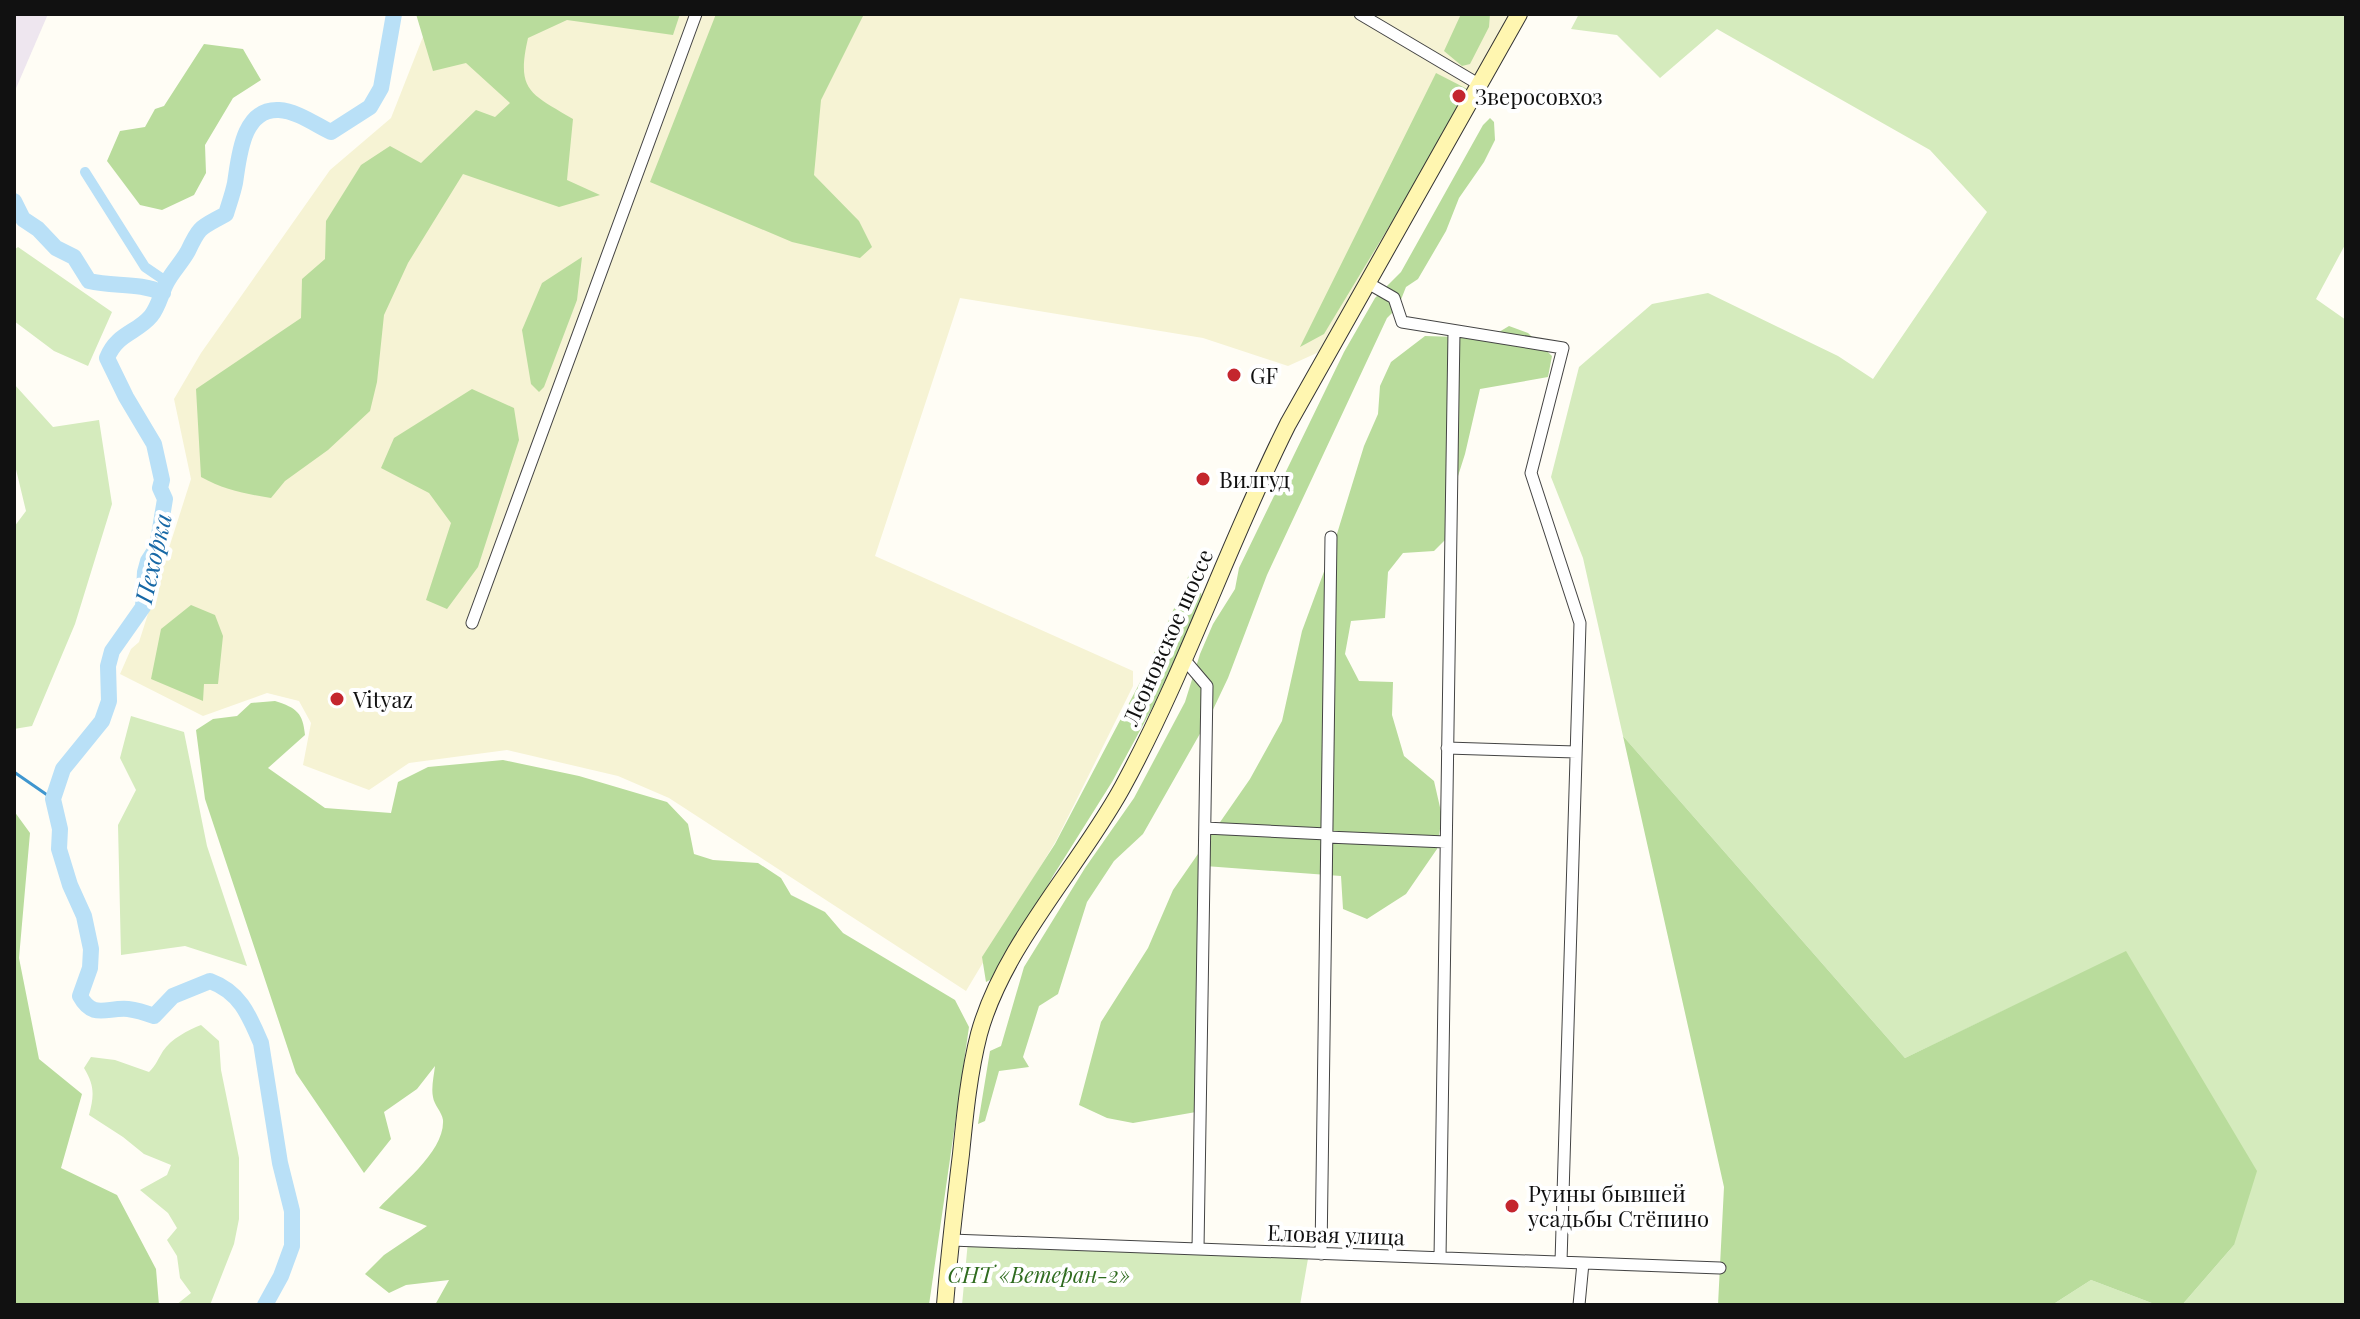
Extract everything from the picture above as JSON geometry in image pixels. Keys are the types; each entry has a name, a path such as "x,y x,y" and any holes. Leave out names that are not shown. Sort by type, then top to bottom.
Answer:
{"main road":[{"name":"Леоновское шоссе","path":"945,1305 972,1069 987,1012 1028,931 1120,792 1184,659 1263,472 1366,282 1519,14"}],"street":[{"path":"472,623 696,14"},
{"path":"1360,14 1480,85"},
{"path":"1366,282 1394,298 1402,322 1563,348 1531,473 1580,623 1561,1262"},
{"path":"1440,1258 1454,331"},
{"path":"1321,1254 1331,537"},
{"path":"1184,659 1207,686 1198,1249"},
{"path":"1447,748 1576,752"},
{"path":"1205,828 1446,842"},
{"name":"Еловая улица","path":"951,1240 1720,1268"},
{"path":"1579,1305 1583,1263"}],"shaded area":[{"path":"14,14 48,14 14,93"},
{"path":"429,14 1514,14 1475,88 1319,352 1288,366 1203,338 960,298 875,556 1133,671 1133,686 1057,839 966,991 669,798 618,776 507,750 409,763 369,790 303,765 311,723 299,701 267,693 203,716 120,674 131,649 139,642 191,479 174,399 201,353 330,170 391,118 428,24"}],"green space":[{"path":"416,14 680,14 673,35 567,20 528,38 524,69 530,89 573,119 567,180 600,195 559,207 463,174 408,263 384,315 377,382 370,411 328,450 285,481 271,498 218,485 201,477 196,389 301,318 302,279 325,259 326,221 361,165 390,146 421,163 476,110 495,117 510,103 466,63 433,71"},
{"path":"716,14 864,14 821,100 814,175 859,221 872,247 860,258 792,242 650,182"},
{"path":"1461,14 1490,14 1489,27 1470,64 1462,66 1444,51"},
{"path":"1579,14 2346,14 2346,243 2316,299 2346,320 2346,1305 2182,1305 2234,1245 2126,952 1905,1058 1623,736 1583,558 1551,477 1579,367 1652,304 1708,293 1838,356 1873,379 1987,212 1930,150 1717,29 1660,78 1617,35 1571,29"},
{"path":"204,44 243,49 261,80 233,98 205,145 206,173 194,195 162,210 140,205 107,161 120,131 145,127 155,109 164,106"},
{"path":"1436,73 1471,91 1324,334 1300,347"},
{"path":"1490,118 1494,122 1495,140 1459,198 1446,231 1418,279 1406,287 1398,307 1387,318 1267,575 1228,678 1210,716 1143,834 1114,861 1087,902 1058,994 1039,1006 1023,1057 1029,1067 999,1071 985,1121 978,1124 990,1051 1001,1046 1024,967 1085,868 1134,798 1185,702 1213,624 1235,589 1239,568 1344,352 1375,298 1401,272 1483,125"},
{"path":"18,247 112,312 88,366 54,351 14,321 14,250"},
{"path":"582,257 577,300 544,387 539,392 531,384 522,330 542,283"},
{"path":"1509,326 1528,333 1552,356 1548,377 1480,389 1452,495 1457,528 1434,551 1403,553 1388,572 1385,618 1351,621 1345,654 1359,681 1393,682 1392,715 1404,756 1434,781 1442,816 1437,849 1406,894 1367,919 1343,909 1341,876 1205,866 1196,1112 1133,1123 1107,1118 1079,1105 1101,1022 1148,948 1173,890 1250,779 1282,721 1302,631 1332,550 1364,446 1378,414 1380,386 1391,362 1425,336 1489,338"},
{"path":"14,384 53,427 99,420 112,504 75,624 32,726 14,729 14,527 26,511 14,461"},
{"path":"472,389 514,408 519,440 478,567 447,609 426,600 451,523 429,493 381,468 394,438"},
{"path":"1192,568 1198,571 1202,599 1155,703 998,976 986,982 982,957 1055,844 1147,669"},
{"path":"191,605 215,615 223,636 218,684 204,684 203,701 151,679 161,629"},
{"path":"275,701 298,712 305,735 268,768 325,808 391,813 398,782 428,767 503,760 579,776 667,802 688,824 694,854 713,860 758,863 781,878 791,895 825,912 843,933 955,1000 969,1027 929,1305 435,1305 449,1280 406,1285 389,1293 365,1274 384,1255 427,1226 379,1208 429,1156 442,1132 443,1120 432,1093 435,1066 417,1089 384,1112 391,1139 364,1173 296,1073 205,799 196,730 213,719 237,716 251,703"},
{"path":"131,716 184,732 207,846 247,966 185,946 121,955 118,825 136,790 120,758"},
{"path":"1623,736 1905,1058 2126,951 2257,1171 2234,1245 2182,1305 2157,1305 2091,1280 2052,1305 1718,1305 1724,1187"},
{"path":"14,811 30,833 19,958 39,1059 82,1094 61,1168 117,1195 156,1269 159,1305 14,1305"},
{"path":"201,1025 219,1041 221,1070 239,1158 239,1219 234,1244 210,1305 176,1305 191,1293 180,1278 177,1256 167,1240 177,1228 168,1213 140,1190 167,1175 171,1165 144,1154 89,1115 92,1091 84,1068 91,1057 115,1060 149,1072 170,1043"},
{"name":"СНТ «Ветеран-2»","path":"968,1241 1309,1253 1300,1305 962,1305"},
{"path":"2091,1280 2157,1305 2052,1305"}],"waterway":[{"name":"Пехорка","path":"265,1305 281,1276 292,1246 292,1211 280,1163 261,1043 248,1014 236,998 210,981 173,996 154,1016 128,1009 95,1010 85,1003 80,996 90,968 91,949 84,916 59,849 60,829 53,799 63,769 102,721 109,701 108,666 112,651 143,607 145,572 157,547 165,499 160,488 162,480 154,444 107,358 116,343 151,316 167,282 199,232 226,214 241,148 257,117 267,112 286,111 331,132 370,107 381,88 394,14"},
{"path":"85,172 145,267 167,282"},
{"path":"14,201 23,219 56,248 74,257 89,281 145,287 163,293"},
{"path":"14,772 53,799"}],"place":[{"name":"Зверосовхоз","path":"1459,96"},
{"name":"GF","path":"1234,375"},
{"name":"Вилгуд","path":"1203,479"},
{"name":"Vityaz","path":"337,699"},
{"name":"Руины бывшей усадьбы Стёпино","path":"1512,1206"}]}
